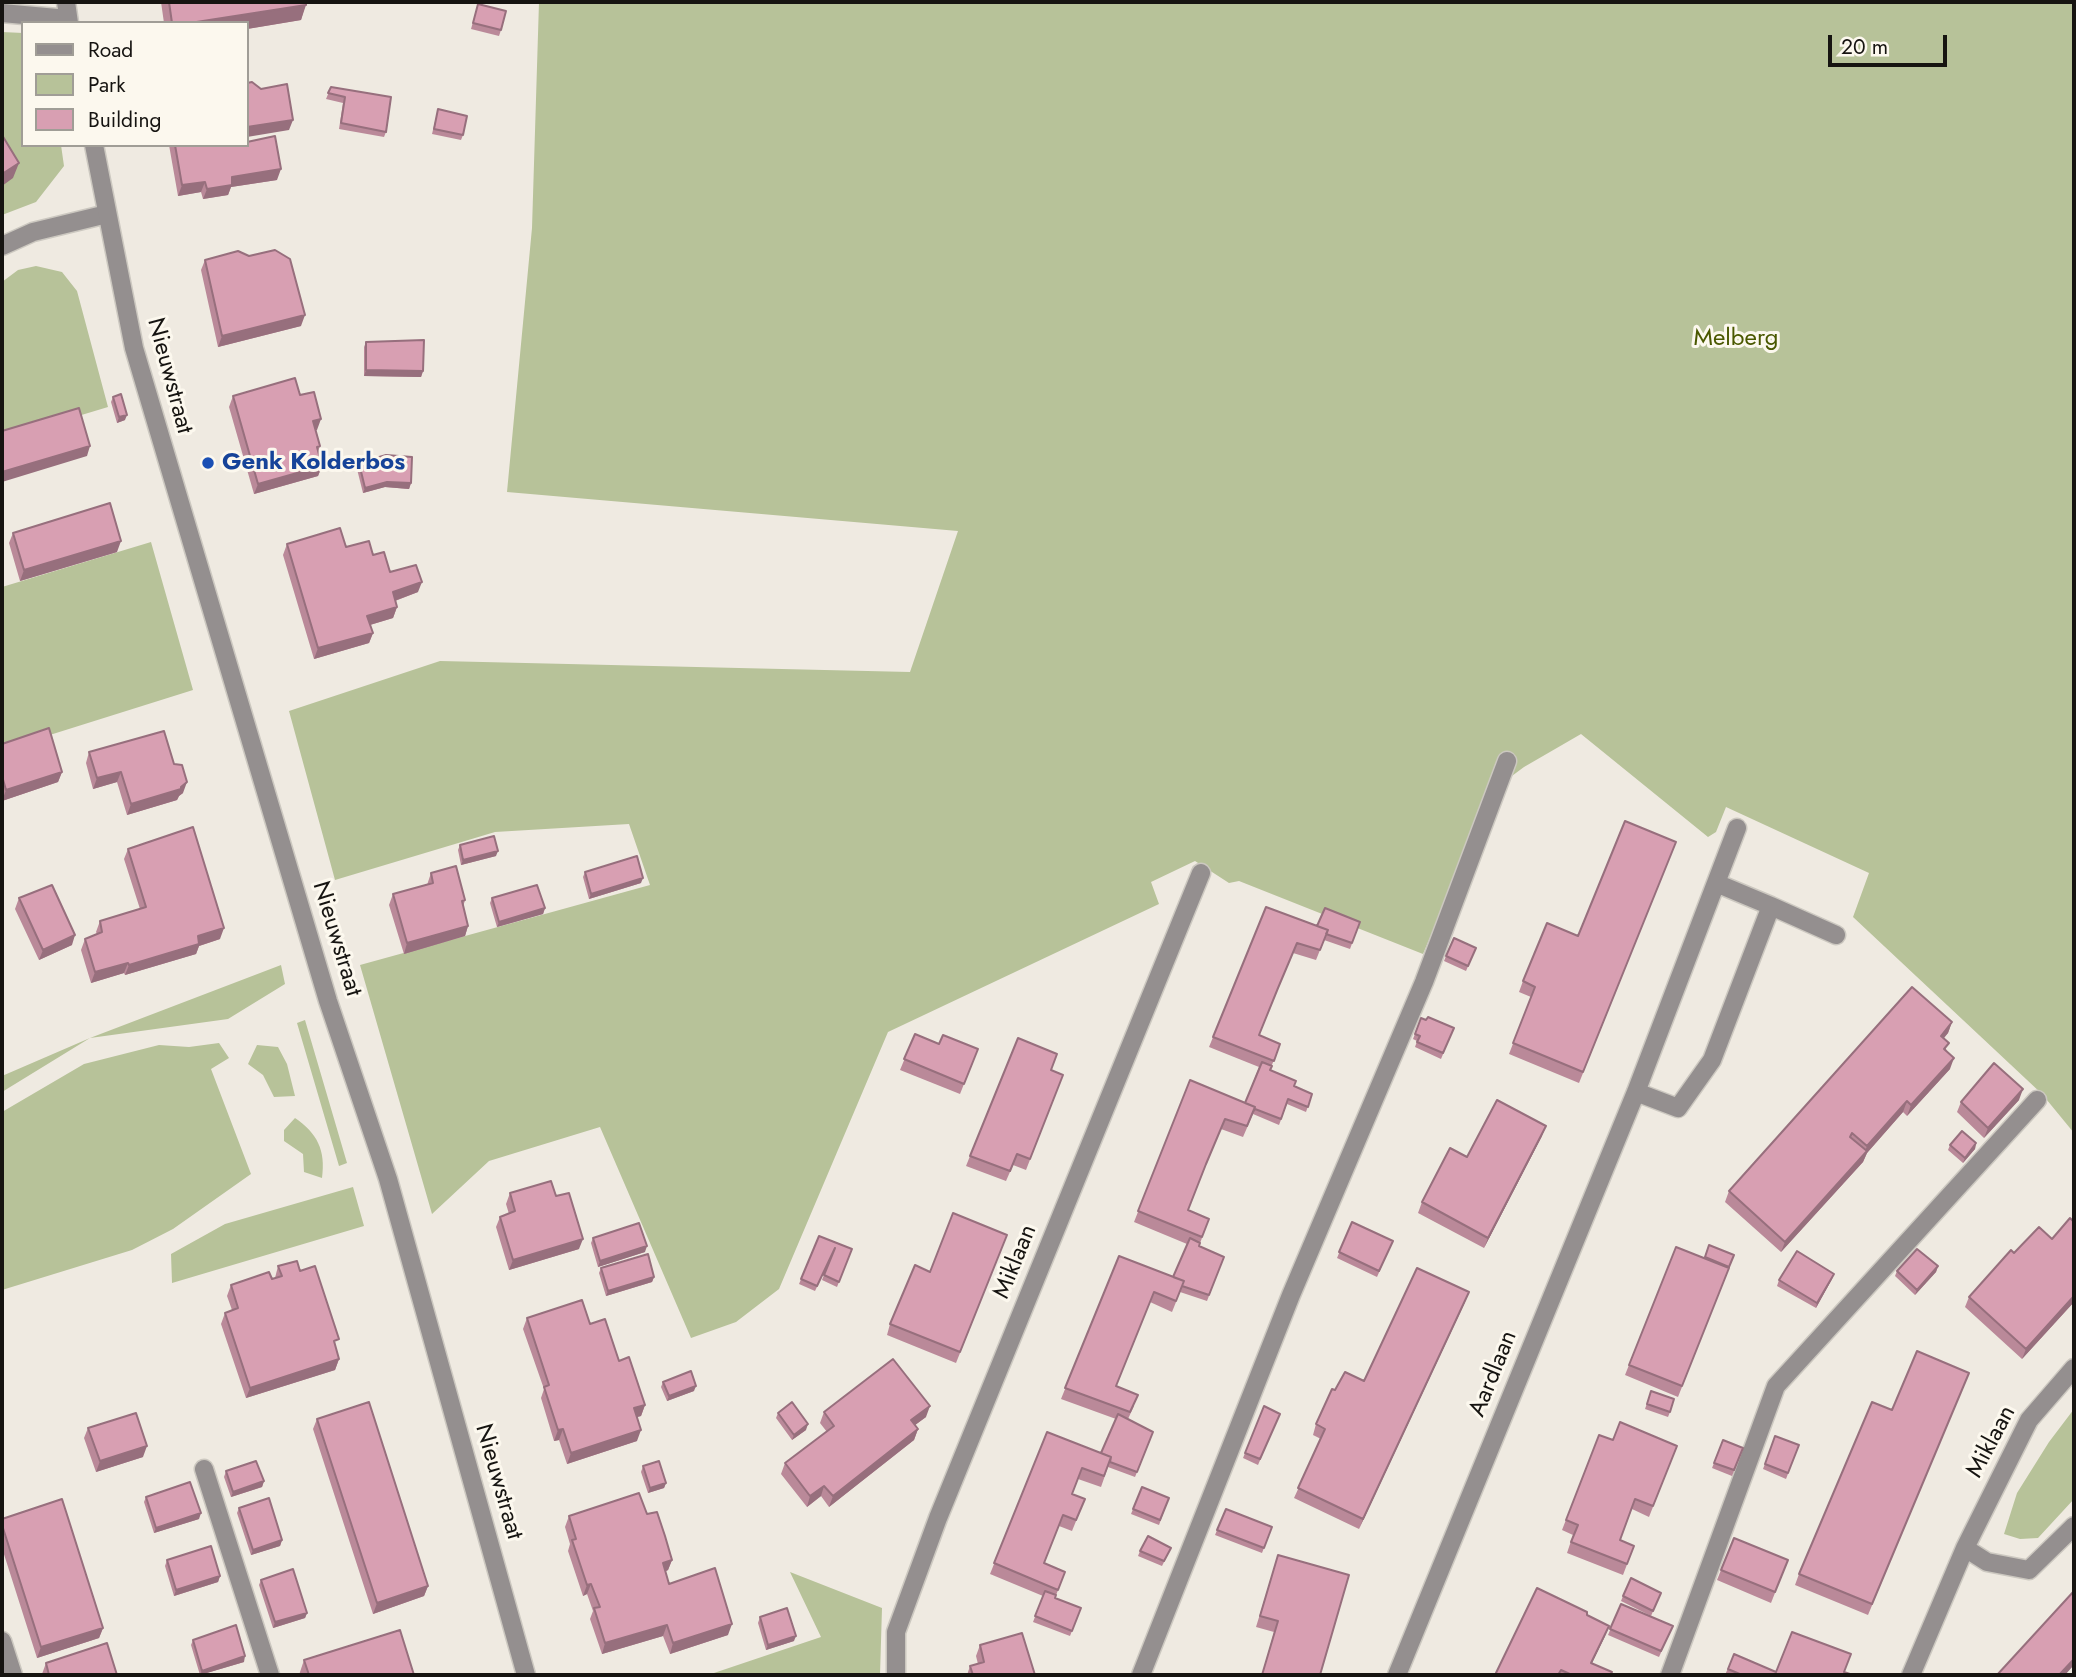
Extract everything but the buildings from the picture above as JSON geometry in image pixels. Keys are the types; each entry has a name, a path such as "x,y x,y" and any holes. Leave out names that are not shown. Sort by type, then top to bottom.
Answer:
{"street":[{"path":"2,13 68,14"},
{"name":"Nieuwstraat","path":"93,147 138,360 324,988 388,1179 526,1675"},
{"path":"2,246 33,232 107,214"},
{"path":"1141,1675 1292,1295 1424,982 1507,761"},
{"name":"Aardlaan","path":"1397,1675 1636,1092 1737,828"},
{"name":"Miklaan","path":"896,1675 896,1632 937,1518 1201,873"},
{"path":"1716,883 1836,934"},
{"path":"1636,1092 1678,1108 1712,1060 1771,906"},
{"path":"1670,1675 1776,1386 2038,1100"},
{"name":"Miklaan","path":"1911,1675 1965,1548 2029,1420 2074,1367"},
{"path":"204,1469 270,1675"},
{"path":"1965,1548 1987,1562 2029,1570 2074,1526"},
{"path":"2,1641 13,1675"}],"green space":[{"name":"Melberg","path":"539,2 2074,2 2074,1133 2042,1094 1853,917 1869,873 1726,807 1716,832 1708,837 1581,734 1524,767 1493,790 1423,954 1239,881 1229,883 1195,861 1151,882 1159,904 888,1032 779,1289 736,1322 691,1338 600,1127 489,1161 432,1214 360,965 650,885 629,824 495,832 335,880 289,711 440,661 910,672 958,531 507,492 532,228"},
{"path":"2,32 21,33 21,147 61,147 64,166 36,202 2,215"},
{"path":"36,266 62,272 77,291 108,407 2,439 2,282 18,270"},
{"path":"151,542 193,690 2,750 2,587"},
{"path":"281,965 285,984 228,1019 90,1038"},
{"path":"305,1020 347,1163 339,1166 297,1023"},
{"path":"90,1038 2,1092 2,1076"},
{"path":"219,1043 229,1058 211,1069 251,1174 173,1229 132,1250 2,1290 2,1112 84,1064 159,1045 189,1047"},
{"path":"257,1045 278,1047 287,1064 295,1096 274,1097 263,1075 248,1064"},
{"path":"295,1118 309,1130 318,1143 323,1159 322,1178 304,1172 303,1154 284,1141 284,1130"},
{"path":"353,1187 364,1226 172,1283 171,1254 225,1224"},
{"path":"2074,1409 2074,1499 2038,1538 2020,1539 2004,1534 2017,1493 2049,1442"},
{"path":"790,1572 882,1608 880,1675 708,1675 821,1637"}],"place":[{"name":"Genk Kolderbos","path":"208,463"}]}
